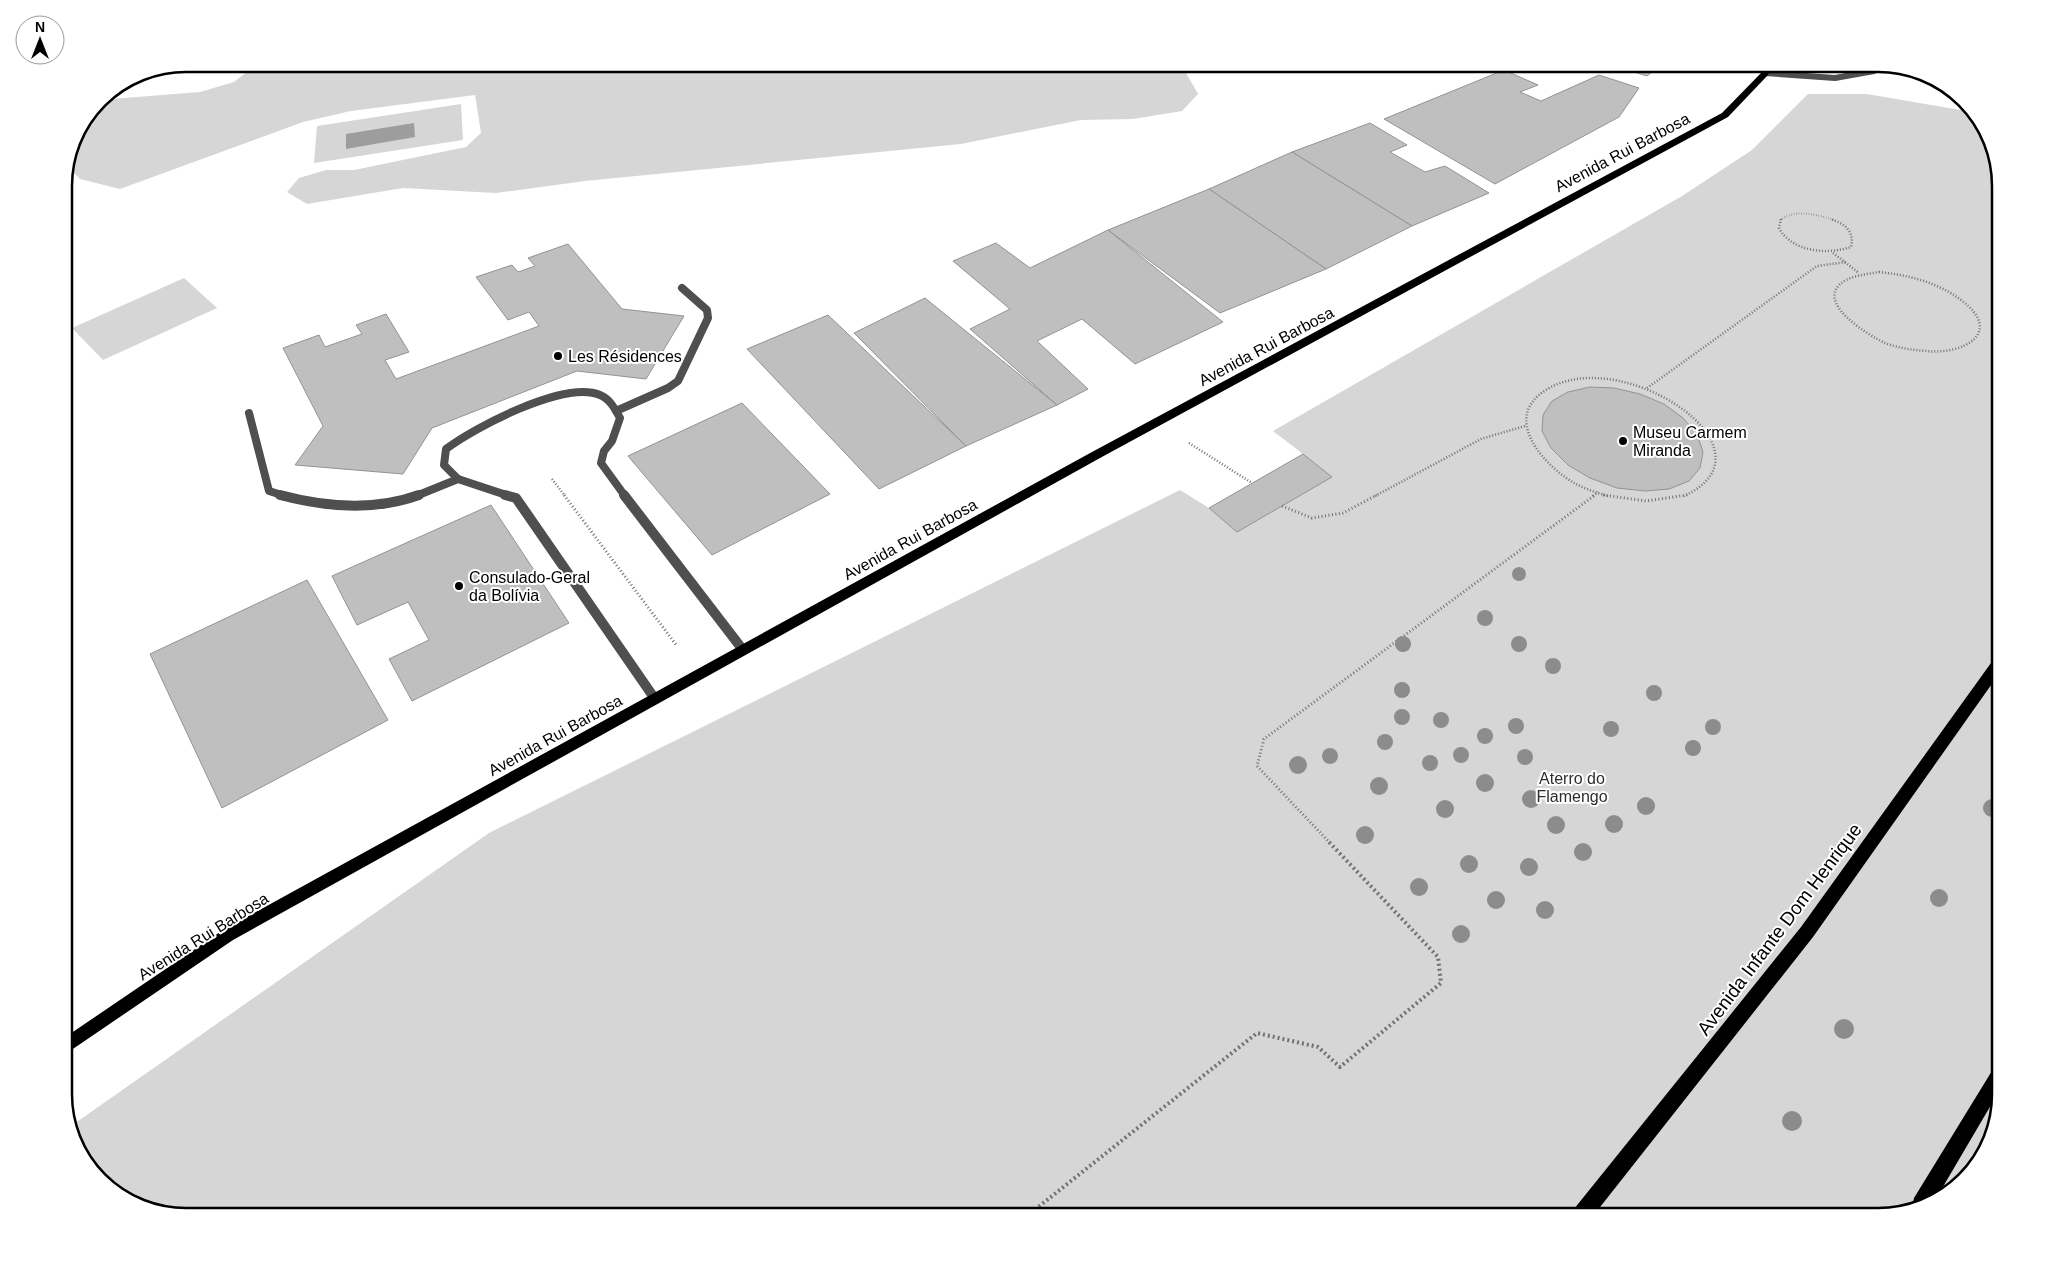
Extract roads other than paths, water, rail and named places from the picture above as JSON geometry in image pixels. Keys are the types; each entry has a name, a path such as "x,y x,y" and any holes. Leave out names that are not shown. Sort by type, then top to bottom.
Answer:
{"highway":[{"name":"Avenida Infante Dom Henrique","path":"1587,1208 1807,932 1992,673"},
{"path":"1927,1196 1992,1087"}],"main road":[{"name":"Avenida Rui Barbosa","path":"73,1041 228,935 1157,423 1725,115 1763,72"}],"lane":[{"path":"1795,72 1835,78 1868,72"},
{"path":"616,411 668,388 678,381 708,318 707,310 682,288"},
{"path":"655,699 516,498 458,480 444,465 446,449 458,438 538,401 573,392 597,394 612,403 620,418 612,441 604,451 601,463 668,554 743,650"},
{"path":"249,413 269,491 288,498 377,505 394,502 458,480"}],"place":[{"name":"Les Résidences","path":"558,356"},
{"name":"Museu Carmem Miranda","path":"1623,441"},
{"name":"Consulado-Geral da Bolívia","path":"459,586"}],"park label":[{"name":"Aterro do Flamengo","path":"1572,787"}]}
